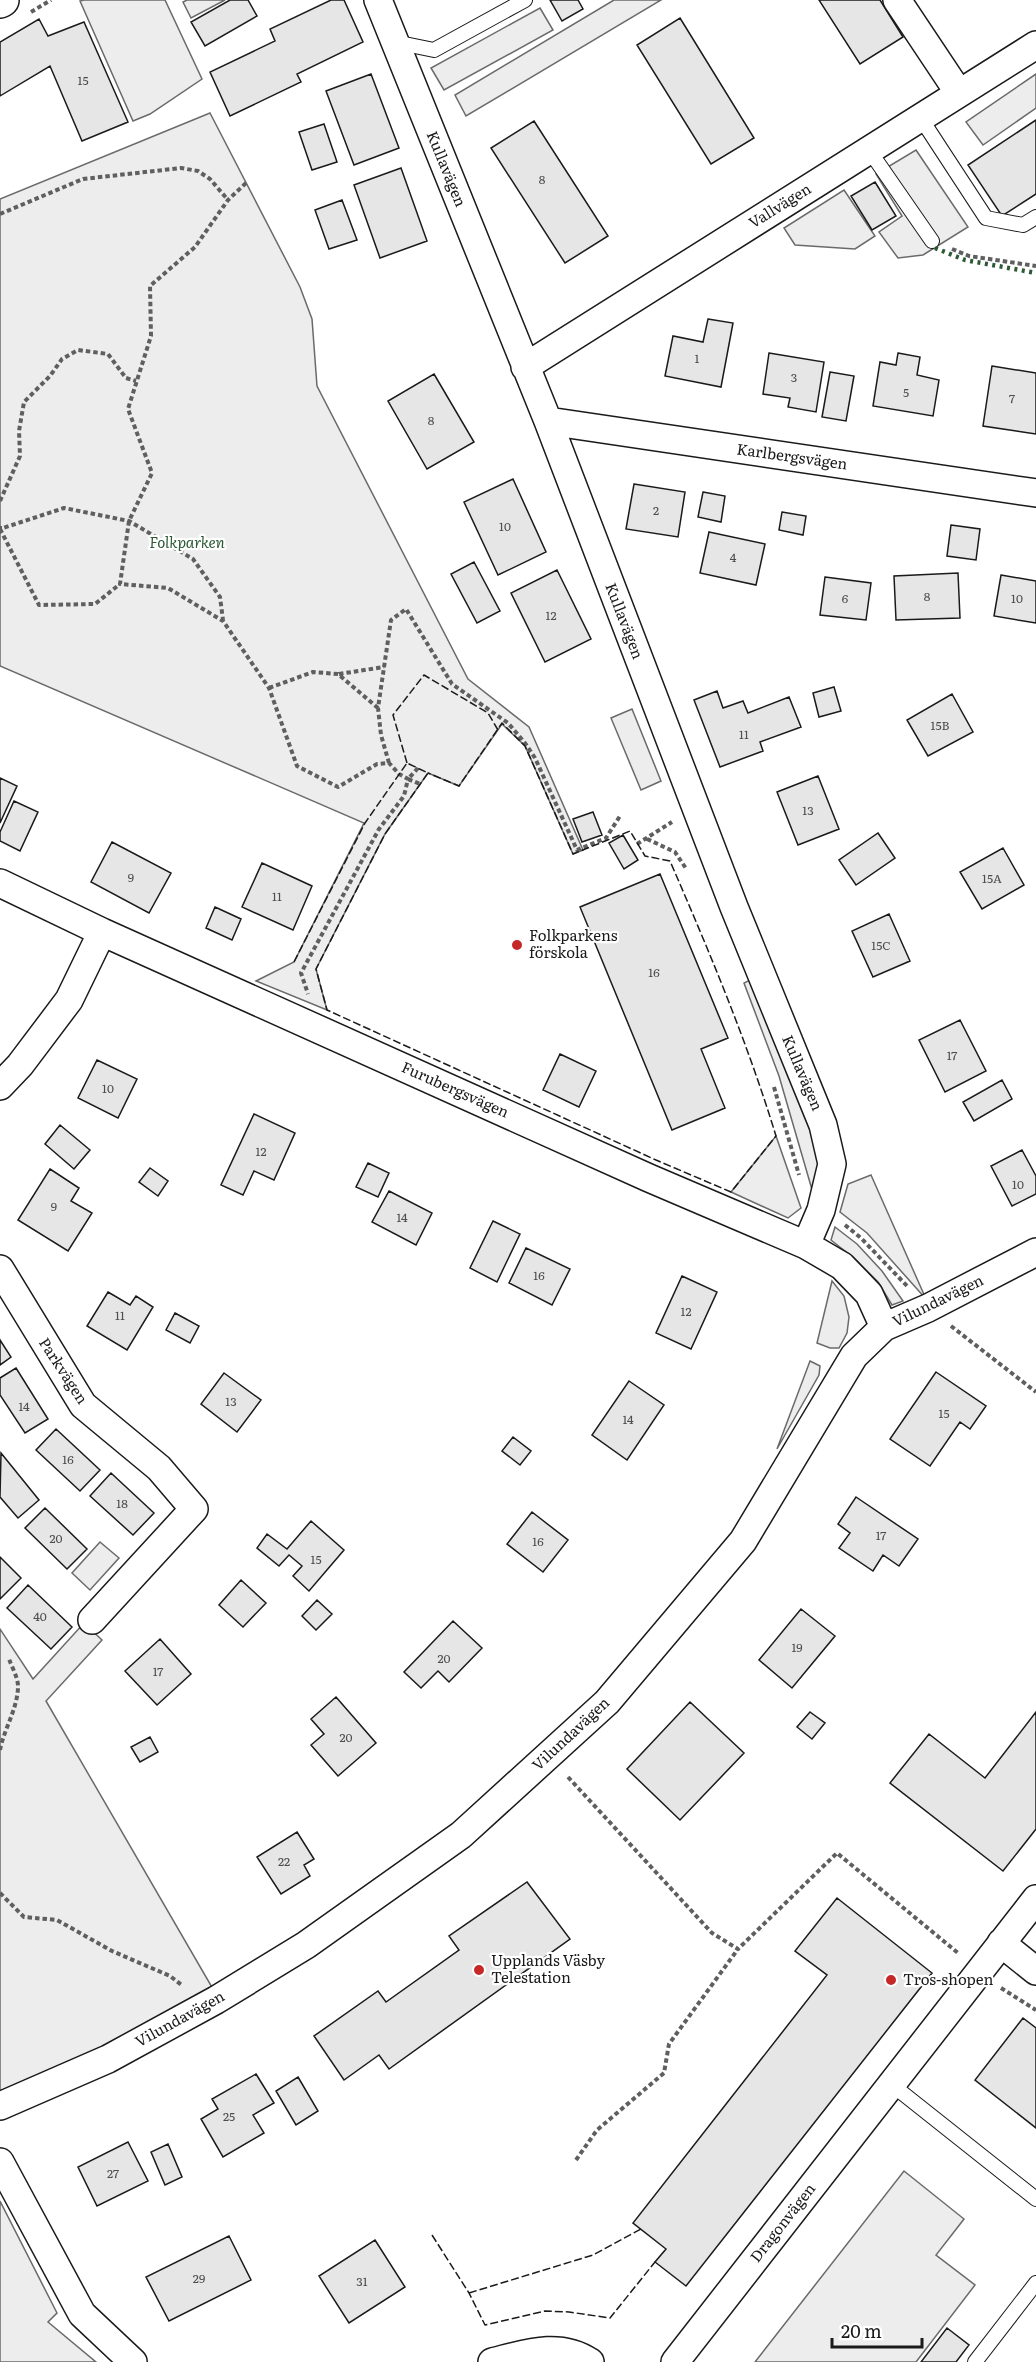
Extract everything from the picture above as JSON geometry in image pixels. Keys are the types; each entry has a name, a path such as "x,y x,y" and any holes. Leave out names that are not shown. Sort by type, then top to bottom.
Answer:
{"street":[{"name":"Kullavägen","path":"378,0 548,421 734,907 823,1125 832,1164 821,1210 806,1245"},
{"path":"897,0 959,93"},
{"name":"Vallvägen","path":"525,367 1036,45"},
{"name":"Karlbergsvägen","path":"548,421 1036,493"},
{"name":"Furubergsvägen","path":"0,883 102,932 649,1178 806,1245 842,1266 869,1294 884,1327"},
{"path":"0,1086 20,1065 69,1000 102,932"},
{"name":"Vilundavägen","path":"0,2106 108,2059 216,2000 306,1945 461,1835 607,1702 743,1541 854,1356 884,1327 928,1308 1036,1252"},
{"name":"Parkvägen","path":"0,1269 83,1405 159,1468 194,1509 92,1620"},
{"name":"Dragonvägen","path":"675,2362 1036,1899"},
{"path":"1001,1943 1036,1971"},
{"path":"0,2162 82,2314 133,2362"},
{"path":"492,2362 537,2350 561,2350 590,2362"}],"lane":[{"path":"394,42 434,50 525,0"},
{"path":"920,117 986,218 1023,225 1036,217"},
{"path":"869,150 932,240"},
{"path":"891,2084 1036,2199"},
{"path":"975,2362 1036,2283"}],"path":[{"path":"0,214 83,179 181,168 198,171 210,179 228,200"},
{"path":"223,621 220,597 193,559 129,521 64,508 0,528 39,605 95,604 120,584 129,521 152,473 128,409 152,336 150,286 195,247 228,200 246,183"},
{"path":"932,240 969,256 1036,266"},
{"path":"0,501 20,456 19,431 24,402 50,376 62,359 78,350 108,354 126,378 136,381"},
{"path":"120,584 168,588 223,621 270,688 297,766 338,787 377,764 389,763"},
{"path":"420,784 399,774 389,763 381,735 378,708 391,620 406,609 452,684 473,701 508,723 525,743 535,758 577,850 606,838 620,816"},
{"path":"270,688 313,672 338,674 384,667"},
{"path":"338,674 378,708"},
{"path":"309,995 301,973 379,829 404,796 408,779 418,768"},
{"path":"637,844 664,826"},
{"path":"647,839 675,852 688,871"},
{"path":"928,1308 1036,1392"},
{"path":"0,1750 18,1685 9,1659"},
{"path":"562,1770 712,1933 738,1949"},
{"path":"576,2160 597,2130 664,2073 669,2044 738,1949 837,1853 965,1959"},
{"path":"0,1893 24,1917 57,1920 112,1951 170,1976 190,1991 216,2000"},
{"path":"1000,1987 1036,2010"}],"shaded area":[{"path":"165,0 202,79 150,114 133,121 80,1"},
{"path":"187,0 225,0 191,18 183,2"},
{"path":"614,0 661,0 466,116 455,95"},
{"path":"540,8 553,30 444,90 431,68"},
{"path":"1036,74 1036,108 983,145 966,122"},
{"name":"Folkparken","path":"210,113 300,287 312,319 317,386 468,679 529,727 583,850 573,854 525,746 502,724 459,786 428,773 385,834 316,969 327,1010 256,981 294,962 364,823 0,666 0,199"},
{"path":"916,150 968,227 923,255 898,258 879,232 902,216 876,174"},
{"path":"844,190 875,236 855,249 795,245 784,228"},
{"path":"632,709 661,781 641,790 611,718"},
{"path":"752,979 812,1126 820,1170 813,1193 779,1076 744,983"},
{"path":"776,1136 801,1208 788,1218 731,1192"},
{"path":"871,1175 926,1299 867,1233 840,1212 848,1184"},
{"path":"835,1227 857,1244 882,1271 903,1301 892,1305 878,1282 855,1259 831,1240"},
{"path":"832,1281 844,1296 849,1317 847,1333 839,1348 830,1348 817,1343"},
{"path":"810,1361 820,1366 819,1375 777,1449"},
{"path":"100,1542 119,1558 90,1590 72,1573"},
{"path":"84,1623 102,1640 46,1701 213,1989 101,2051 0,2098 0,1629 33,1679"},
{"path":"904,2171 964,2219 936,2255 975,2285 916,2362 755,2362"},
{"path":"0,2201 57,2313 48,2322 96,2362 0,2362"}],"building":[{"path":"230,0 248,0 257,16 205,46 191,22"},
{"path":"331,0 344,0 363,42 297,74 301,82 230,116 210,72 275,41 270,29"},
{"path":"550,0 578,0 583,9 562,21"},
{"path":"819,0 880,0 903,37 860,64"},
{"path":"680,18 754,138 711,164 637,45"},
{"path":"39,19 48,36 84,22 128,122 82,141 50,66 0,96 0,42"},
{"path":"371,74 399,148 354,165 326,91"},
{"path":"1036,120 1036,194 1002,216 968,165"},
{"path":"534,121 608,236 565,263 491,148"},
{"path":"324,124 337,162 312,170 299,132"},
{"path":"401,168 427,241 380,258 354,185"},
{"path":"875,182 896,216 872,230 851,196"},
{"path":"342,200 357,240 329,249 315,210"},
{"path":"708,319 733,323 721,387 665,376 673,336 703,342"},
{"path":"769,353 824,362 816,412 788,407 790,398 763,394"},
{"path":"898,353 920,357 917,375 939,380 933,416 873,406 880,362 896,365"},
{"path":"992,366 1036,373 1036,434 983,426"},
{"path":"830,372 854,376 846,421 822,417"},
{"path":"434,374 474,442 427,469 388,401"},
{"path":"513,479 546,552 498,575 464,502"},
{"path":"634,484 685,492 678,537 626,529"},
{"path":"703,492 725,496 721,522 698,517"},
{"path":"782,512 806,516 803,535 779,530"},
{"path":"951,525 980,529 976,560 947,556"},
{"path":"709,532 765,544 756,585 700,573"},
{"path":"474,562 500,611 477,623 451,574"},
{"path":"557,570 591,639 545,662 511,593"},
{"path":"958,573 960,618 896,620 894,576"},
{"path":"1001,575 1036,581 1036,623 994,616"},
{"path":"825,577 871,583 866,620 820,615"},
{"path":"834,687 841,711 819,717 813,693"},
{"path":"717,691 723,708 743,701 748,713 789,697 801,727 760,742 763,751 720,767 694,700"},
{"path":"952,694 973,732 928,756 907,720"},
{"path":"818,776 839,829 798,845 777,792"},
{"path":"0,778 17,786 0,823"},
{"path":"14,801 38,812 20,851 0,841 0,832"},
{"path":"593,812 602,835 582,842 573,819"},
{"path":"878,833 895,858 856,885 839,860"},
{"path":"623,835 638,860 624,869 609,843"},
{"path":"112,842 171,873 149,913 91,882"},
{"path":"1003,848 1024,885 982,909 960,872"},
{"path":"262,863 312,886 293,930 242,907"},
{"path":"660,874 728,1038 701,1049 725,1108 672,1130 580,907"},
{"path":"215,907 241,919 232,940 206,928"},
{"path":"889,914 910,961 873,977 852,931"},
{"path":"960,1020 986,1071 945,1092 919,1040"},
{"path":"560,1054 596,1071 579,1107 543,1090"},
{"path":"97,1060 137,1079 118,1118 78,1098"},
{"path":"1002,1080 1012,1099 974,1121 963,1102"},
{"path":"254,1114 295,1133 274,1180 254,1171 243,1195 221,1185"},
{"path":"60,1125 90,1150 74,1169 45,1144"},
{"path":"1022,1150 1036,1176 1036,1194 1012,1206 991,1166"},
{"path":"368,1163 389,1173 378,1197 356,1187"},
{"path":"150,1168 168,1181 158,1196 139,1182"},
{"path":"50,1169 79,1188 71,1201 92,1213 68,1251 18,1220"},
{"path":"389,1191 432,1213 416,1245 372,1222"},
{"path":"493,1221 520,1234 497,1282 470,1268"},
{"path":"526,1248 570,1269 552,1305 509,1283"},
{"path":"682,1276 717,1292 691,1349 656,1333"},
{"path":"108,1292 130,1305 136,1296 153,1307 127,1350 87,1326"},
{"path":"175,1313 199,1326 190,1343 166,1330"},
{"path":"0,1340 11,1357 0,1365"},
{"path":"16,1368 48,1419 25,1433 0,1395 0,1378"},
{"path":"936,1372 986,1406 970,1429 960,1422 930,1466 890,1439"},
{"path":"224,1373 261,1400 237,1432 201,1404"},
{"path":"629,1381 664,1405 627,1460 592,1435"},
{"path":"56,1429 100,1470 80,1491 36,1450"},
{"path":"513,1437 531,1451 520,1465 502,1451"},
{"path":"1,1453 39,1500 18,1518 0,1497"},
{"path":"111,1473 154,1513 133,1535 90,1496"},
{"path":"856,1497 918,1539 899,1566 883,1555 873,1571 839,1548 850,1533 838,1524"},
{"path":"45,1508 87,1549 67,1569 25,1528"},
{"path":"532,1512 568,1540 543,1572 507,1544"},
{"path":"311,1521 344,1550 309,1591 293,1576 302,1566 289,1555 279,1566 257,1548 267,1534 287,1549"},
{"path":"0,1557 21,1578 0,1599"},
{"path":"241,1580 266,1603 243,1627 219,1605"},
{"path":"28,1585 72,1627 51,1649 7,1608"},
{"path":"317,1600 332,1614 316,1630 302,1616"},
{"path":"801,1609 835,1636 792,1688 759,1660"},
{"path":"453,1621 482,1648 449,1682 438,1671 421,1688 404,1672"},
{"path":"160,1639 191,1674 157,1705 125,1671"},
{"path":"336,1697 376,1743 338,1776 311,1745 324,1734 311,1719"},
{"path":"690,1702 744,1753 680,1820 627,1769"},
{"path":"810,1712 825,1723 812,1739 797,1727"},
{"path":"1036,1712 1036,1829 1003,1871 890,1783 929,1734 985,1778"},
{"path":"150,1737 158,1752 140,1762 131,1747"},
{"path":"297,1832 314,1859 304,1865 310,1876 281,1894 257,1857"},
{"name":"Upplands Väsby Telestation","path":"527,1882 570,1939 389,2069 379,2055 344,2080 314,2036 378,1991 386,2002 459,1950 449,1936"},
{"path":"837,1898 932,1973 686,2286 655,2262 666,2249 633,2223 827,1975 795,1951"},
{"path":"1023,2018 1036,2028 1036,2128 975,2080"},
{"path":"256,2074 274,2103 253,2115 264,2133 223,2157 201,2119 218,2109 212,2099"},
{"path":"298,2077 318,2111 296,2125 276,2091"},
{"path":"128,2142 148,2181 97,2206 78,2167"},
{"path":"168,2144 182,2177 165,2185 151,2152"},
{"path":"229,2236 251,2280 169,2321 146,2277"},
{"path":"375,2240 405,2287 349,2323 319,2276"},
{"path":"947,2328 969,2345 956,2362 921,2362"}],"hedge":[{"path":"935,248 965,260 1036,273"}],"fence":[{"path":"407,763 393,715 424,675 488,713 498,730"},
{"path":"294,962 365,823 407,763 428,773 385,834 316,969 327,1010 731,1192 776,1136 740,1031 670,861 645,856 630,831 573,854 525,746 502,723 459,786 428,773"},
{"path":"469,2293 593,2255 641,2229"},
{"path":"432,2235 469,2293 485,2325 545,2311 610,2318 655,2262"}],"place":[{"name":"Folkparkens förskola","path":"517,945"},
{"name":"Upplands Väsby Telestation","path":"479,1970"},
{"name":"Tros-shopen","path":"891,1980"}]}
